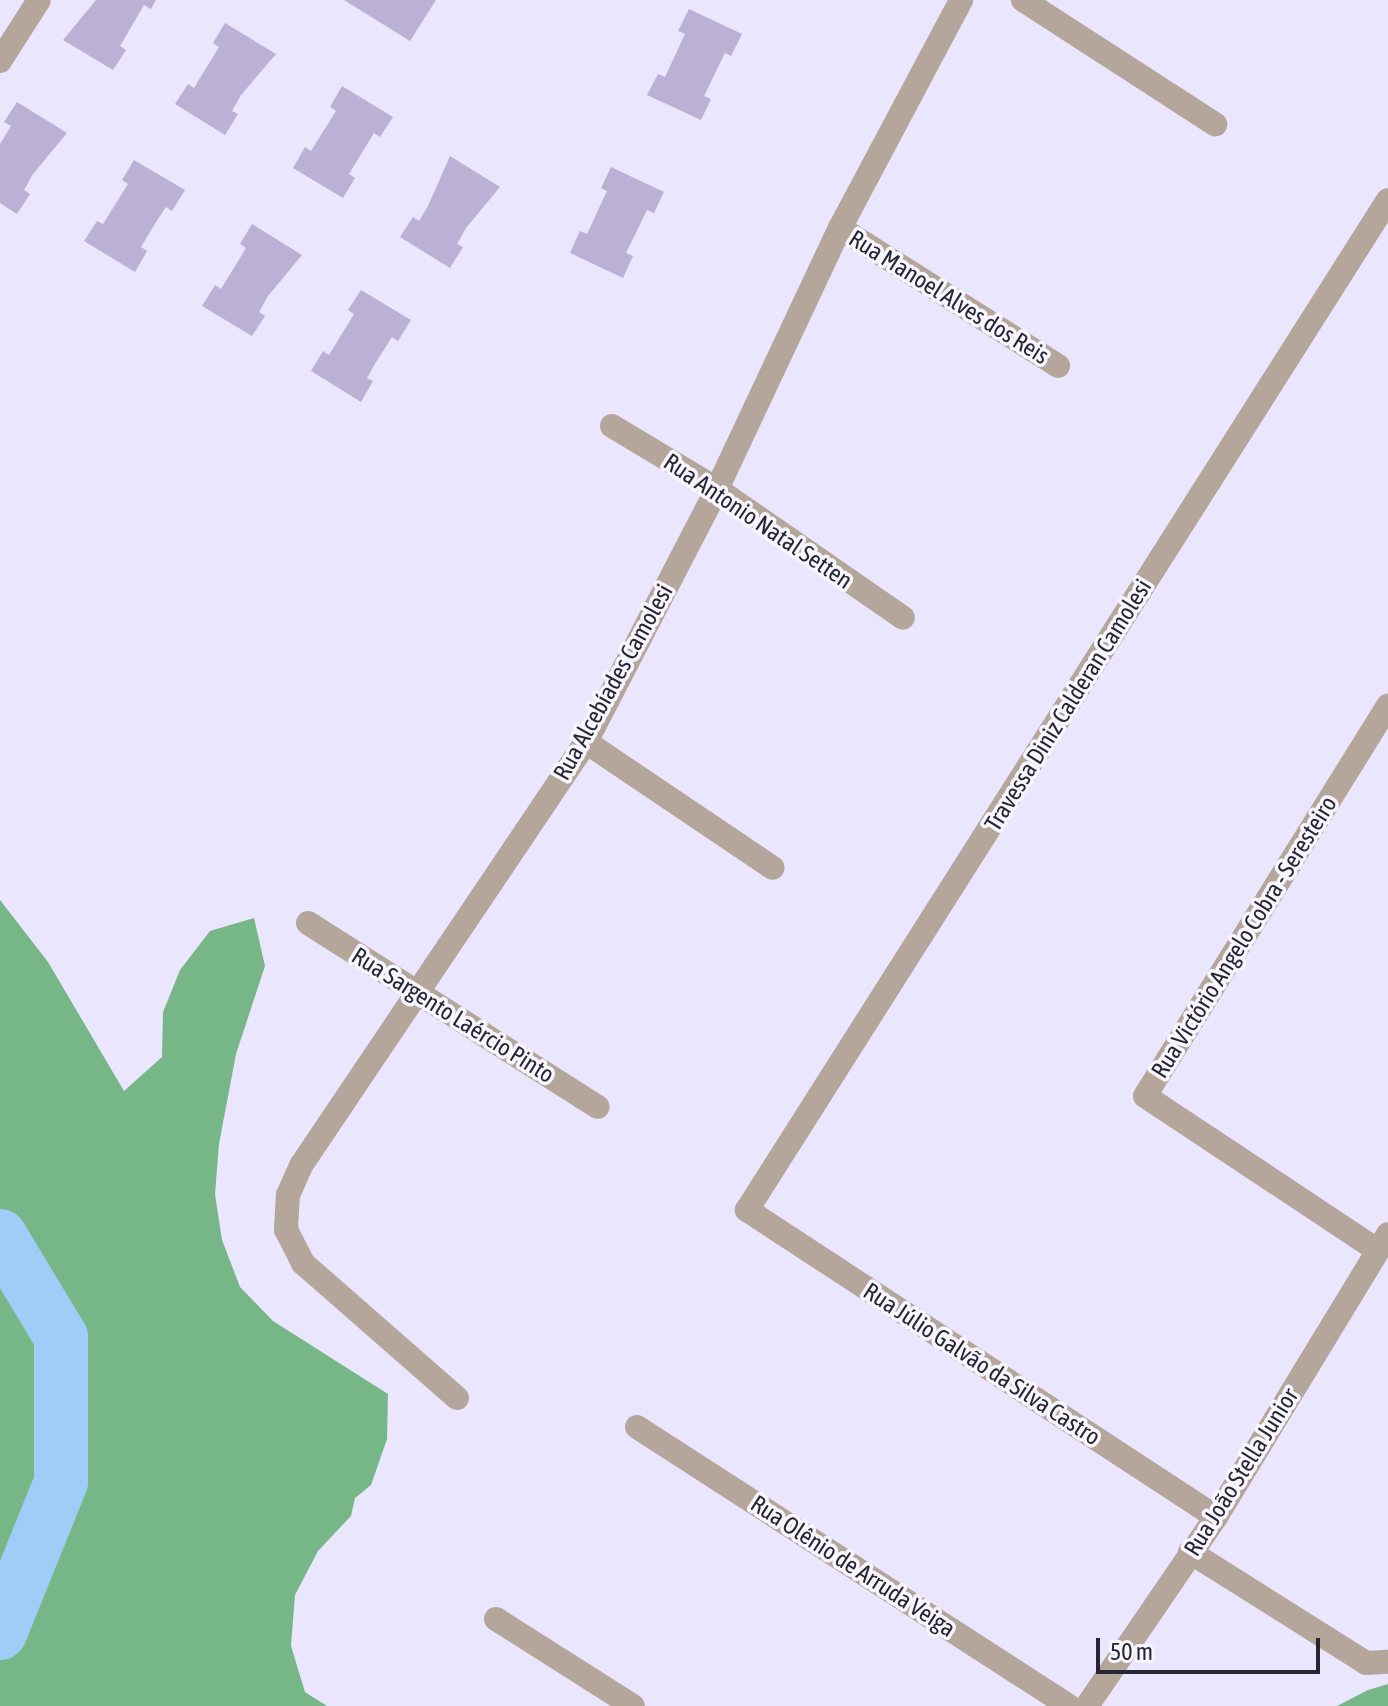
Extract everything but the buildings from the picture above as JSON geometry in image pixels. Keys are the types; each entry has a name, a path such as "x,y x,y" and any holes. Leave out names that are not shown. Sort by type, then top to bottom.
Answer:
{"street":[{"path":"0,61 39,0"},
{"name":"Rua Alcebíades Camolesi","path":"447,1392 303,1263 286,1230 288,1195 302,1164 586,742 717,489 840,228 961,0"},
{"path":"1023,0 1215,124"},
{"name":"Travessa Diniz Calderan Camolesi","path":"747,1210 1388,200"},
{"name":"Rua Manoel Alves dos Reis","path":"840,228 1058,366"},
{"name":"Rua Antonio Natal Setten","path":"612,426 717,489 903,618"},
{"name":"Rua Victório Angelo Cobra - Seresteiro","path":"1383,1242 1145,1096 1388,705"},
{"path":"586,742 773,868"},
{"name":"Rua Sargento Laércio Pinto","path":"308,923 598,1107"},
{"name":"Rua Júlio Galvão da Silva Castro","path":"747,1210 1216,1517"},
{"name":"Rua João Stella Junior","path":"1087,1706 1137,1640 1190,1552 1216,1517 1383,1242"},
{"name":"Rua Olênio de Arruda Veiga","path":"637,1427 1069,1706"},
{"path":"1190,1552 1366,1663 1388,1662"},
{"path":"496,1619 633,1706"}],"green space":[{"path":"0,900 48,962 124,1091 162,1057 163,1012 180,970 210,931 254,918 265,966 236,1054 219,1144 215,1194 222,1240 240,1287 273,1321 388,1394 387,1439 371,1485 355,1498 351,1516 318,1551 295,1595 291,1646 305,1692 327,1706 0,1706"},
{"path":"1388,1684 1388,1706 1337,1706 1368,1690"}],"waterway":[{"path":"0,1236 61,1337 61,1482 0,1633"}]}
